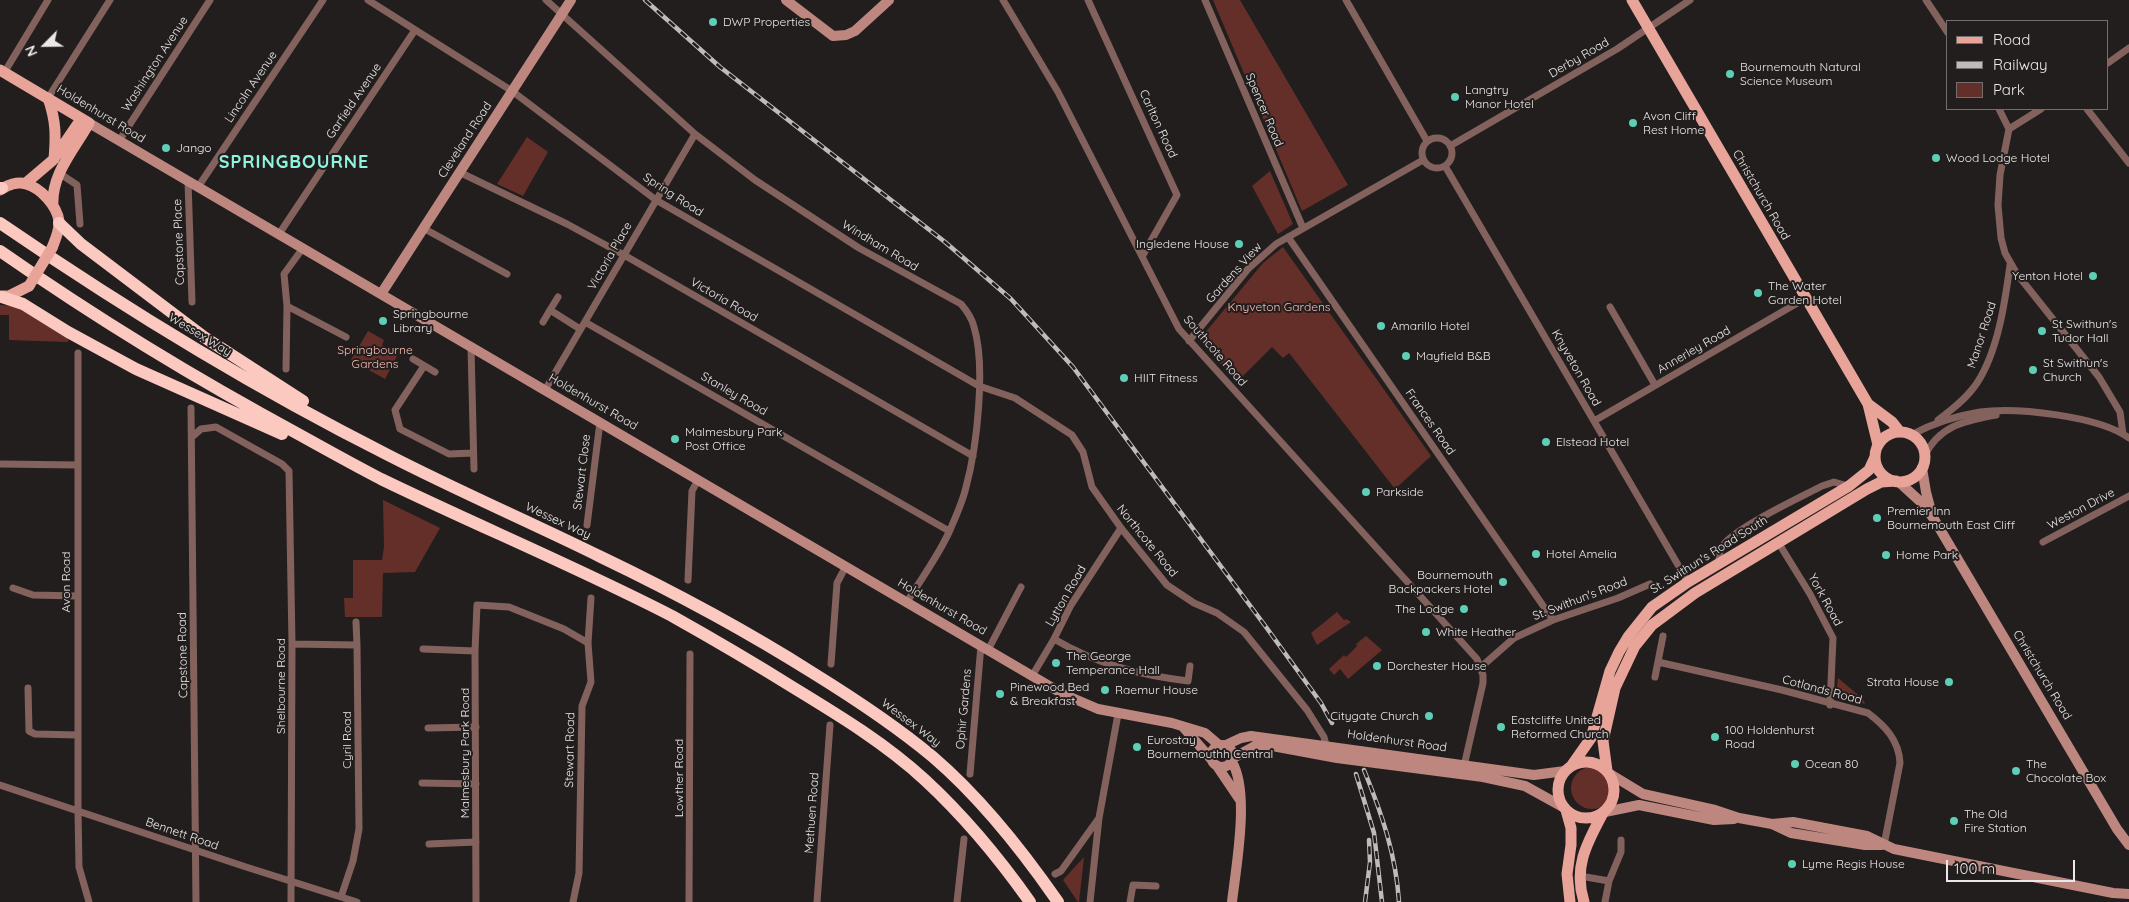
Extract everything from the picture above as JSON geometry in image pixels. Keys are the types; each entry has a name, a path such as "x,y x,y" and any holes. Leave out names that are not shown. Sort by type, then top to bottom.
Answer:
{"highway":[{"name":"Wessex Way","path":"0,223 101,291 210,358 387,455 600,556 692,603 789,658 861,704 892,724 927,752 970,792 1012,840 1058,902"},
{"path":"59,223 81,244 204,338 387,455"},
{"path":"0,251 173,364 378,477"},
{"path":"1,297 23,304 68,332 136,369 378,477 670,616 750,661 848,722 923,778 948,802 986,844 1030,902"}],"main road":[{"name":"Christchurch Road","path":"1632,0 1757,218 1868,404 1878,445"},
{"name":"Holdenhurst Road","path":"2,71 85,121"},
{"path":"48,98 54,115 56,133 54,160"},
{"path":"26,184 54,160 85,121"},
{"path":"53,206 54,187 59,173 85,121"},
{"path":"1,189 14,184 26,184 47,197 53,206 59,223 52,248 29,286 16,293 1,297"},
{"name":"Christchurch Road","path":"1868,404 1905,434"},
{"path":"1905,434 1921,444 1923,462 1913,478 1897,482 1889,479 1879,470 1875,457 1878,445 1884,438 1905,434"},
{"name":"St. Swithun's Road South","path":"1569,768 1591,738 1610,671 1628,637 1652,608 1688,582 1849,486 1869,470 1875,457"},
{"name":"St. Swithun's Road South","path":"1608,772 1603,741 1609,710 1620,675 1635,646 1652,625 1695,592 1778,542 1881,482 1897,482"},
{"path":"1570,902 1567,874 1571,836 1565,809 1558,796 1558,787 1569,768 1581,762 1591,762 1600,765 1608,772 1615,790 1613,799 1585,847 1581,860 1580,876 1584,902"},
{"path":"1565,809 1581,818 1590,818 1604,812"}],"street":[{"path":"2,71 48,0"},
{"path":"48,98 110,0"},
{"name":"Washington Avenue","path":"119,141 210,0"},
{"name":"Lincoln Avenue","path":"198,187 323,0"},
{"name":"Spring Road","path":"368,0 512,91 656,200 979,386"},
{"name":"Windham Road","path":"546,0 695,134 755,180 858,248 961,304 967,311 975,328 978,353 979,386 973,456 966,488 949,531 907,602"},
{"name":"Cleveland Road","path":"381,294 571,0"},
{"path":"786,0 833,36 846,35 855,31 889,0"},
{"name":"Southcote Road","path":"1003,0 1058,92 1172,315 1189,341 1477,660 1481,667"},
{"name":"Carlton Road","path":"1088,0 1177,195 1143,255"},
{"name":"Spencer Road","path":"1205,0 1303,228"},
{"path":"1346,0 1427,141"},
{"name":"Derby Road","path":"1450,146 1617,49 1690,0"},
{"path":"1926,0 1946,30"},
{"name":"Garfield Avenue","path":"279,234 415,30"},
{"path":"2109,62 2129,48"},
{"path":"2000,110 2009,129 2000,175 1998,205 2001,238 2005,254 2010,265 2099,377 2120,412 2122,434"},
{"path":"2009,129 2039,110"},
{"path":"2088,110 2129,162"},
{"name":"Holdenhurst Road","path":"85,121 1032,676 1079,702 1118,714 1172,723 1205,733 1232,750 1233,760"},
{"name":"Victoria Place","path":"545,390 695,134"},
{"path":"1440,138 1450,146 1452,155 1445,166 1440,168 1430,167 1423,160 1422,150 1427,141 1440,138"},
{"path":"1303,228 1423,160"},
{"name":"Knyveton Road","path":"1445,166 1688,582"},
{"name":"Victoria Road","path":"459,172 567,224 624,255 973,456"},
{"path":"59,173 77,185 80,224"},
{"name":"Capstone Place","path":"188,181 192,302"},
{"path":"423,228 507,274"},
{"name":"Gardens View","path":"1189,341 1248,269 1276,244 1303,228"},
{"name":"Frances Road","path":"1288,237 1553,620"},
{"path":"286,369 287,306 284,274 303,248"},
{"name":"Manor Road","path":"1934,423 1957,405 1976,384 1983,372 2002,314 2010,265"},
{"path":"543,322 558,297"},
{"name":"Annerley Road","path":"1594,421 1806,298"},
{"path":"287,306 346,337"},
{"path":"1610,307 1655,386"},
{"path":"550,310 580,329"},
{"name":"Stanley Road","path":"585,322 949,531"},
{"path":"471,347 474,469"},
{"name":"Avon Road","path":"78,353 79,867 89,902"},
{"path":"413,359 435,372"},
{"path":"424,366 396,410 400,429 449,454 474,453"},
{"name":"Northcote Road","path":"979,386 1015,398 1072,435 1083,452 1092,487 1120,528 1167,585 1194,603 1217,613 1244,632 1307,710 1328,743"},
{"name":"Capstone Road","path":"191,408 193,436 196,902"},
{"path":"1905,434 1934,423 1981,412 2077,418 2104,425 2129,438"},
{"path":"1923,462 1931,444 1953,426 1976,419 2019,413"},
{"name":"Stewart Close","path":"587,525 600,422"},
{"name":"Shelbourne Road","path":"193,436 201,430 216,427 282,464 289,471 292,644 291,902"},
{"name":"Christchurch Road","path":"1923,462 1926,492 1934,519"},
{"path":"0,464 78,465"},
{"path":"688,580 692,491 698,480"},
{"path":"1719,563 1719,554 1723,545 1751,524 1822,486 1834,482 1849,486"},
{"name":"Christchurch Road","path":"1897,482 1923,504 1934,519 2117,829 2129,845"},
{"name":"Weston Drive","path":"2043,542 2129,496"},
{"name":"Lytton Road","path":"1032,676 1071,605 1120,528"},
{"name":"York Road","path":"1778,542 1810,594 1833,638 1830,705"},
{"path":"831,664 837,583 846,566"},
{"name":"St. Swithun's Road","path":"1481,667 1514,638 1553,620 1618,598 1650,584"},
{"path":"984,648 1021,587"},
{"path":"13,588 33,595 77,596"},
{"name":"Stewart Road","path":"574,902 579,873 582,706 591,682 588,643 591,598"},
{"name":"Malmesbury Park Road","path":"476,902 475,651 477,605 511,608 564,628 588,643"},
{"name":"Cyril Road","path":"341,897 354,861 358,829 356,622"},
{"path":"1655,677 1663,636"},
{"path":"1054,639 1108,665 1150,676 1188,681 1190,666"},
{"path":"292,644 357,645"},
{"name":"Ophir Gardens","path":"970,774 984,648"},
{"path":"423,650 475,651"},
{"name":"Lowther Road","path":"690,654 690,902"},
{"name":"Cotlands Road","path":"1658,662 1782,690 1830,705 1868,714 1888,731 1898,746 1900,763 1884,845"},
{"path":"1464,766 1483,684 1481,667"},
{"path":"28,688 29,732 35,734 78,735"},
{"path":"1090,902 1099,818 1118,714"},
{"name":"Methuen Road","path":"817,902 830,725"},
{"path":"428,728 476,727"},
{"path":"1184,728 1214,763 1240,800"},
{"name":"Holdenhurst Road","path":"1222,745 1251,736 1328,743 1464,766 1534,775 1569,768"},
{"path":"1214,763 1211,752 1222,745"},
{"name":"Holdenhurst Road","path":"1214,763 1224,768 1233,760 1257,746 1267,745 1337,758 1483,777 1525,786 1565,809"},
{"path":"1232,902 1240,816 1240,800 1233,760"},
{"path":"1608,772 1644,794 1715,810 1739,818 1772,824 1791,833 1865,845 1884,845 1894,849 2113,893 2129,894"},
{"path":"422,783 476,784"},
{"name":"Bennett Road","path":"0,785 196,851 357,902"},
{"path":"1604,812 1639,806 1714,820 1739,818"},
{"path":"1055,874 1061,871 1099,818"},
{"path":"957,902 964,839"},
{"path":"1605,902 1609,881 1621,852 1621,840"},
{"path":"429,844 476,842"},
{"path":"1580,876 1609,881"},
{"path":"1130,902 1133,885 1156,886"}],"green space":[{"path":"1213,0 1240,0 1348,185 1302,211"},
{"path":"527,137 548,152 523,196 497,184"},
{"path":"1270,171 1293,224 1278,234 1252,186"},
{"name":"Knyveton Gardens","path":"1283,247 1431,456 1395,489 1289,353 1283,358 1272,347 1237,382 1199,340 1263,263"},
{"path":"0,305 16,306 68,339 68,342 9,340 9,315 0,315"},
{"name":"Springbourne Gardens","path":"368,331 384,340 382,345 398,354 385,379 351,360"},
{"path":"383,500 440,528 415,572 383,573 382,617 345,617 344,598 353,598 353,560 382,560 384,547"},
{"path":"1337,612 1344,620 1346,619 1351,622 1317,645 1311,633"},
{"path":"1366,636 1382,650 1348,679 1340,669 1334,675 1329,669 1344,655 1346,657 1357,646 1356,644"},
{"path":"1838,678 1863,699 1865,704 1836,695"},
{"path":"1592,767 1607,773 1613,788 1607,803 1592,809 1577,803 1571,788 1577,773"},
{"path":"1084,857 1079,902 1078,902 1063,880"}],"railway":[{"path":"645,0 720,67 945,242 1011,299 1073,367 1266,627 1321,703 1332,723"},
{"path":"1364,770 1387,835 1395,868 1399,902"},
{"path":"1356,774 1374,833 1382,902"},
{"path":"1365,902 1370,862 1369,840"}],"place":[{"name":"DWP Properties","path":"713,22"},
{"name":"Bournemouth Natural Science Museum","path":"1730,74"},
{"name":"Langtry Manor Hotel","path":"1455,97"},
{"name":"Avon Cliff Rest Home","path":"1633,123"},
{"name":"Jango","path":"166,148"},
{"name":"Wood Lodge Hotel","path":"1936,158"},
{"name":"Ingledene House","path":"1239,244"},
{"name":"Yenton Hotel","path":"2093,276"},
{"name":"The Water Garden Hotel","path":"1758,293"},
{"name":"Springbourne Library","path":"383,321"},
{"name":"Amarillo Hotel","path":"1381,326"},
{"name":"St Swithun's Tudor Hall","path":"2042,331"},
{"name":"Mayfield B&B","path":"1406,356"},
{"name":"St Swithun's Church","path":"2033,370"},
{"name":"HIIT Fitness","path":"1124,378"},
{"name":"Malmesbury Park Post Office","path":"675,439"},
{"name":"Elstead Hotel","path":"1546,442"},
{"name":"Parkside","path":"1366,492"},
{"name":"Premier Inn Bournemouth East Cliff","path":"1877,518"},
{"name":"Hotel Amelia","path":"1536,554"},
{"name":"Home Park","path":"1886,555"},
{"name":"Bournemouth Backpackers Hotel","path":"1503,582"},
{"name":"The Lodge","path":"1464,609"},
{"name":"White Heather","path":"1426,632"},
{"name":"The George Temperance Hall","path":"1056,663"},
{"name":"Dorchester House","path":"1377,666"},
{"name":"Strata House","path":"1949,682"},
{"name":"Raemur House","path":"1105,690"},
{"name":"Pinewood Bed & Breakfast","path":"1000,694"},
{"name":"Citygate Church","path":"1429,716"},
{"name":"Eastcliffe United Reformed Church","path":"1501,727"},
{"name":"100 Holdenhurst Road","path":"1715,737"},
{"name":"Eurostay Bournemouthh Central","path":"1137,747"},
{"name":"Ocean 80","path":"1795,764"},
{"name":"The Chocolate Box","path":"2016,771"},
{"name":"The Old Fire Station","path":"1954,821"},
{"name":"Lyme Regis House","path":"1792,864"}],"district":[{"name":"SPRINGBOURNE","path":"294,163"}]}
